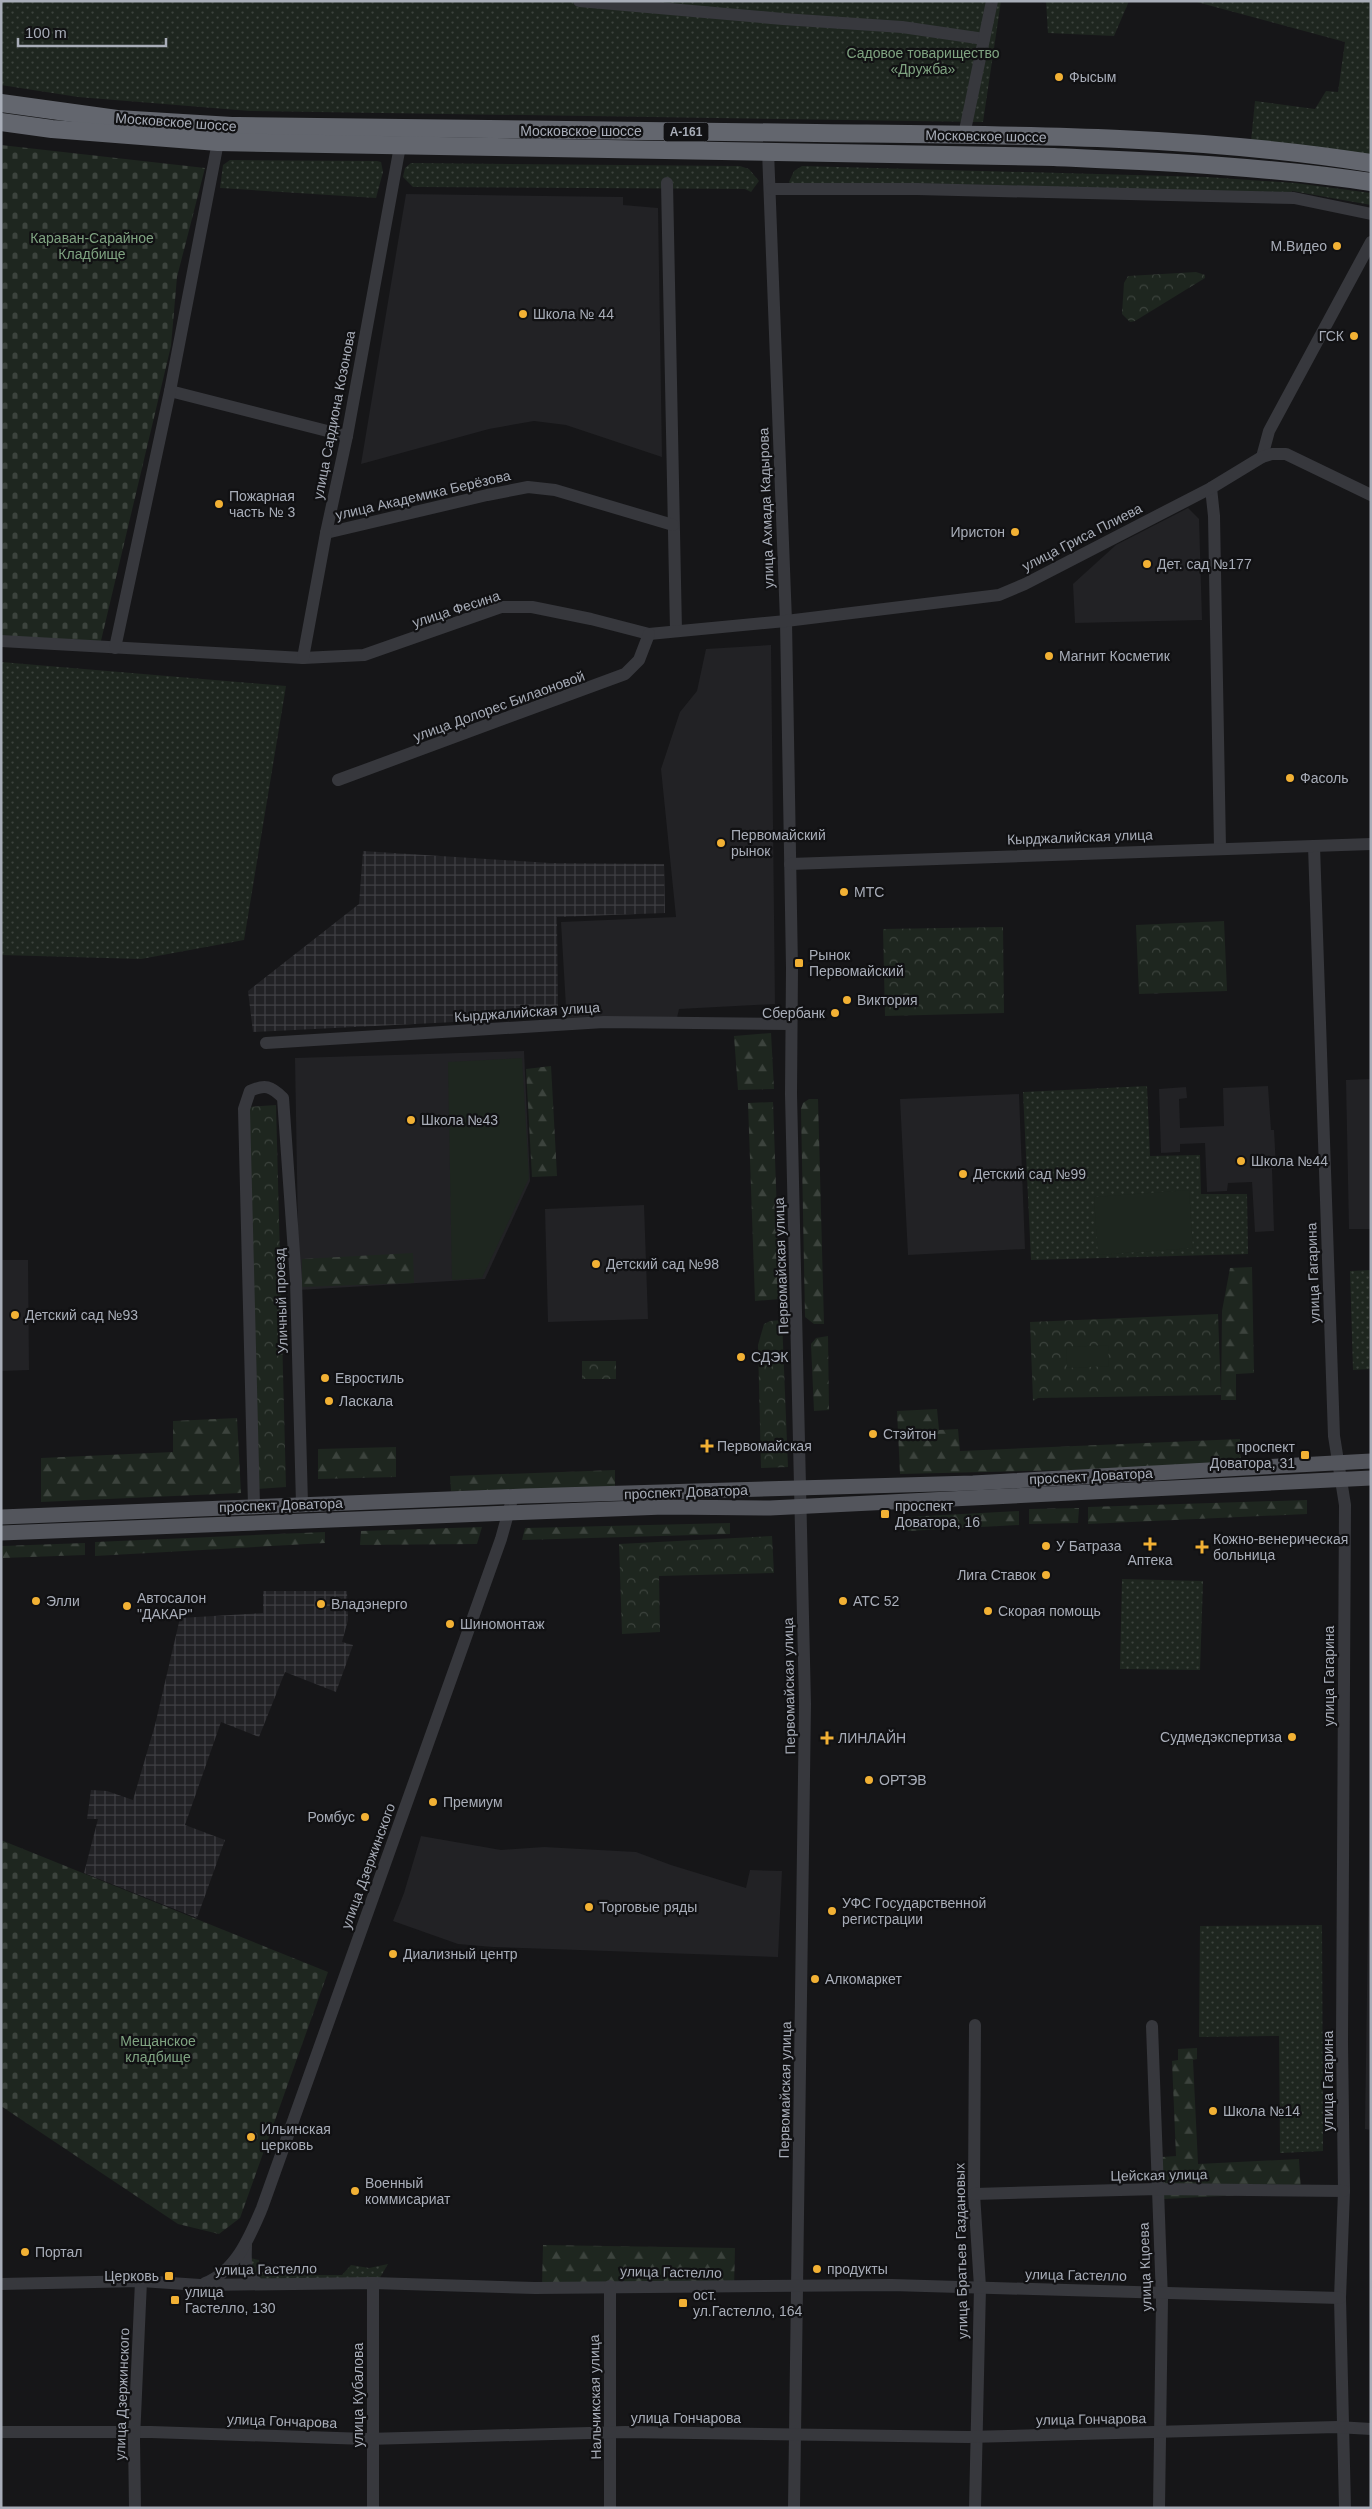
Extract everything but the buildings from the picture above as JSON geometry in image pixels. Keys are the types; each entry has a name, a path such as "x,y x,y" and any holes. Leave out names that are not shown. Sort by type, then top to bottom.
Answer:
{"highway":[{"name":"Московское шоссе","path":"1,103 117,119 232,126 964,135 1200,144 1288,151 1371,163"},
{"name":"Московское шоссе","path":"1,122 52,129 218,142 768,151 1173,161 1266,168 1371,182"}],"main road":[{"name":"проспект Доватора","path":"1,1517 512,1496 973,1483 1371,1461"},
{"name":"проспект Доватора","path":"1,1533 664,1507 801,1507 1371,1478"}],"street":[{"path":"579,1 783,19 902,27 984,39"},
{"path":"964,135 992,1"},
{"path":"115,648 170,391 218,142"},
{"name":"улица Сардиона Козонова","path":"303,658 326,533 348,436 393,176 400,146"},
{"name":"улица Ахмада Кадырова","path":"768,151 771,189 774,338 786,621 790,864"},
{"path":"667,183 672,525 676,631"},
{"path":"771,189 918,189 1294,198 1371,214"},
{"path":"1262,456 1269,431 1371,242"},
{"path":"170,391 348,436"},
{"name":"улица Гриса Плиева","path":"676,631 786,621 999,595 1020,587 1211,488 1262,456 1272,454 1286,454 1371,495"},
{"name":"улица Академика Берёзова","path":"326,533 528,487 555,490 672,525"},
{"path":"1211,488 1214,516 1220,848"},
{"name":"улица Фесина","path":"1,641 303,658 364,654 501,607 532,607 591,619 649,634 676,631"},
{"name":"улица Долорес Билаоновой","path":"338,780 625,674 639,660 649,634"},
{"name":"Кырджалийская улица","path":"790,864 1371,844"},
{"name":"улица Гагарина","path":"1314,846 1334,1436 1345,1505 1342,2042 1344,2191 1340,2298 1345,2508"},
{"name":"Первомайская улица","path":"790,864 791,1024 805,1704 794,2508"},
{"name":"Кырджалийская улица","path":"266,1043 604,1022 791,1024"},
{"name":"Уличный проезд","path":"254,1506 244,1109 250,1091 258,1087 272,1087 283,1098 296,1281 302,1504"},
{"name":"улица Дзержинского","path":"200,2285 221,2274 246,2243 265,2198 501,1539 512,1496"},
{"name":"улица Братьев Газдановых","path":"975,2024 974,2194 980,2287 975,2508"},
{"name":"улица Кцоева","path":"1152,2026 1162,2292 1159,2508"},
{"name":"Цейская улица","path":"974,2194 1158,2189 1344,2191"},
{"name":"улица Дзержинского","path":"246,2243 246,2268 250,2277 257,2284"},
{"name":"улица Дзержинского","path":"135,2508 135,2432 141,2281"},
{"name":"улица Гастелло","path":"1,2284 141,2281 200,2285 373,2283 535,2288 610,2286 746,2288 797,2286 980,2287 1340,2298"},
{"name":"улица Кубалова","path":"373,2283 373,2508"},
{"name":"Нальчикская улица","path":"610,2286 610,2508"},
{"name":"улица Гончарова","path":"1,2432 135,2432 374,2439 611,2434 976,2436 1160,2433 1343,2427 1371,2429"}],"shaded area":[{"name":"Школа № 44","path":"406,194 623,197 623,205 658,208 662,457 566,425 534,421 489,429 361,464"},
{"name":"Дет. сад №177","path":"1188,508 1199,519 1202,620 1075,623 1073,584 1116,545"},
{"name":"Первомайский рынок","path":"771,645 775,1004 679,1009 677,1018 567,1024 561,922 676,917 661,769 680,712 697,691 706,649"},
{"path":"363,851 550,863 664,864 665,913 557,917 558,1017 253,1032 248,991 359,904"},
{"name":"Школа №43","path":"524,1051 530,1181 485,1279 299,1290 295,1058"},
{"path":"1371,1079 1371,1229 1349,1229 1346,1080"},
{"name":"Школа №44","path":"1268,1086 1271,1130 1274,1130 1276,1168 1272,1169 1274,1231 1255,1232 1252,1182 1228,1183 1227,1191 1207,1192 1205,1143 1180,1144 1180,1152 1161,1153 1159,1089 1186,1087 1187,1098 1179,1099 1180,1128 1224,1126 1223,1088"},
{"name":"Детский сад №99","path":"1019,1094 1025,1249 908,1255 900,1099"},
{"name":"Детский сад №98","path":"644,1205 648,1319 548,1322 545,1209"},
{"name":"Детский сад №93","path":"1,1260 28,1260 29,1370 1,1371"},
{"path":"263,1591 347,1591 348,1620 342,1642 353,1645 336,1692 285,1672 259,1737 221,1722 185,1825 225,1840 197,1918 84,1873 98,1819 87,1819 91,1790 107,1791 133,1800 155,1725 180,1618 263,1613"},
{"path":"1371,1717 1371,2130 1365,2129"},
{"name":"Торговые ряды","path":"421,1836 501,1850 544,1847 636,1852 746,1888 750,1870 782,1871 778,1957 493,1947 458,1944 393,1921 404,1893"}],"green space":[{"name":"Садовое товарищество «Дружба»","path":"1,1 1001,1 983,122 250,111 78,97 1,85"},
{"path":"1046,1 1129,1 1114,36 1048,33"},
{"path":"1193,1 1371,1 1371,158 1251,141 1255,101 1315,109 1326,91 1338,92 1345,42"},
{"name":"Караван-Сарайное Кладбище","path":"1,145 205,168 177,277 171,346 100,645 1,640"},
{"path":"230,160 377,161 381,162 383,172 376,198 220,188 223,165"},
{"path":"411,163 740,166 749,169 759,181 751,192 745,189 413,187 403,177 405,168"},
{"path":"802,166 1206,177 1295,183 1371,193 1371,205 1292,191 1290,196 792,187 789,182 794,171"},
{"path":"1196,272 1205,275 1205,278 1135,321 1130,322 1122,314 1124,283 1128,276"},
{"path":"1,662 286,686 244,940 141,959 1,955"},
{"path":"1224,921 1227,991 1139,994 1136,925"},
{"path":"1003,927 1004,1013 885,1016 883,929"},
{"path":"771,1033 774,1089 738,1090 734,1036"},
{"path":"522,1058 529,1178 482,1278 452,1280 448,1062"},
{"path":"551,1066 557,1176 532,1177 526,1069"},
{"path":"1147,1086 1150,1156 1200,1155 1201,1194 1247,1194 1248,1254 1031,1260 1023,1092"},
{"path":"809,1099 818,1099 824,1324 814,1324 805,1317 801,1109 803,1103"},
{"path":"773,1102 780,1299 755,1301 748,1103"},
{"path":"276,1105 286,1487 257,1489 247,1107"},
{"path":"1189,1190 1193,1248 1098,1255 1094,1197"},
{"path":"413,1253 414,1283 302,1287 302,1259"},
{"path":"1252,1267 1254,1373 1236,1374 1236,1400 1221,1400 1222,1311 1230,1268"},
{"path":"1371,1270 1371,1369 1353,1370 1350,1271"},
{"path":"1218,1314 1221,1395 1038,1398 1033,1401 1030,1322"},
{"path":"782,1320 788,1467 761,1468 758,1345 764,1324 770,1321"},
{"path":"828,1336 829,1410 814,1411 811,1344 816,1338"},
{"path":"1108,1345 1109,1366 1067,1368 1066,1347"},
{"path":"582,1361 616,1361 616,1379 582,1379"},
{"path":"937,1409 939,1430 958,1429 960,1451 1240,1439 1241,1466 900,1474 897,1411"},
{"path":"237,1418 241,1493 41,1502 41,1458 173,1452 173,1421"},
{"path":"396,1447 396,1477 318,1479 318,1449"},
{"path":"615,1470 615,1487 451,1491 450,1476"},
{"path":"1307,1500 1307,1514 1088,1524 1088,1507"},
{"path":"1079,1508 1078,1523 1029,1524 1029,1509"},
{"path":"1019,1511 1019,1525 908,1531 907,1517"},
{"path":"730,1523 730,1534 522,1540 525,1528"},
{"path":"482,1527 477,1544 360,1545 361,1531"},
{"path":"325,1532 325,1543 95,1556 95,1542"},
{"path":"772,1536 774,1573 659,1576 660,1632 622,1634 619,1544"},
{"path":"85,1543 85,1555 3,1558 2,1546"},
{"path":"1122,1579 1203,1581 1200,1670 1120,1669"},
{"name":"Мещанское кладбище","path":"1,1840 328,1972 240,2218 219,2234 178,2224 1,2106"},
{"path":"1322,1925 1323,2151 1280,2153 1279,2036 1199,2037 1200,1926"},
{"path":"1197,2048 1197,2059 1193,2060 1198,2164 1299,2159 1301,2192 1164,2199 1162,2157 1176,2156 1172,2061 1178,2060 1178,2049"},
{"path":"543,2245 735,2248 734,2289 542,2286"},
{"path":"250,2258 259,2260 259,2272 301,2270 310,2275 342,2275 351,2265 369,2268 388,2264 378,2281 249,2287 242,2278"}],"place":[{"name":"Фысым","path":"1059,77"},
{"name":"М.Видео","path":"1337,246"},
{"name":"Школа № 44","path":"523,314"},
{"name":"ГСК","path":"1354,336"},
{"name":"Пожарная часть № 3","path":"219,504"},
{"name":"Иристон","path":"1015,532"},
{"name":"Дет. сад №177","path":"1147,564"},
{"name":"Магнит Косметик","path":"1049,656"},
{"name":"Фасоль","path":"1290,778"},
{"name":"Первомайский рынок","path":"721,843"},
{"name":"МТС","path":"844,892"},
{"name":"Рынок Первомайский","path":"799,963"},
{"name":"Виктория","path":"847,1000"},
{"name":"Сбербанк","path":"835,1013"},
{"name":"Школа №43","path":"411,1120"},
{"name":"Школа №44","path":"1241,1161"},
{"name":"Детский сад №99","path":"963,1174"},
{"name":"Детский сад №98","path":"596,1264"},
{"name":"Детский сад №93","path":"15,1315"},
{"name":"СДЭК","path":"741,1357"},
{"name":"Евростиль","path":"325,1378"},
{"name":"Ласкала","path":"329,1401"},
{"name":"Стэйтон","path":"873,1434"},
{"name":"Первомайская","path":"707,1446"},
{"name":"проспект Доватора, 31","path":"1305,1455"},
{"name":"проспект Доватора, 16","path":"885,1514"},
{"name":"Аптека","path":"1150,1544"},
{"name":"У Батраза","path":"1046,1546"},
{"name":"Кожно-венерическая больница","path":"1202,1547"},
{"name":"Лига Ставок","path":"1046,1575"},
{"name":"Элли","path":"36,1601"},
{"name":"АТС 52","path":"843,1601"},
{"name":"Владэнерго","path":"321,1604"},
{"name":"Автосалон \"ДАКАР\"","path":"127,1606"},
{"name":"Скорая помощь","path":"988,1611"},
{"name":"Шиномонтаж","path":"450,1624"},
{"name":"Судмедэкспертиза","path":"1292,1737"},
{"name":"ЛИНЛАЙН","path":"827,1738"},
{"name":"ОРТЭВ","path":"869,1780"},
{"name":"Премиум","path":"433,1802"},
{"name":"Ромбус","path":"365,1817"},
{"name":"Торговые ряды","path":"589,1907"},
{"name":"УФС Государственной регистрации","path":"832,1911"},
{"name":"Диализный центр","path":"393,1954"},
{"name":"Алкомаркет","path":"815,1979"},
{"name":"Школа №14","path":"1213,2111"},
{"name":"Ильинская церковь","path":"251,2137"},
{"name":"Военный коммисариат","path":"355,2191"},
{"name":"Портал","path":"25,2252"},
{"name":"продукты","path":"817,2269"},
{"name":"Церковь","path":"169,2276"},
{"name":"улица Гастелло, 130","path":"175,2300"},
{"name":"ост. ул.Гастелло, 164","path":"683,2303"}]}
